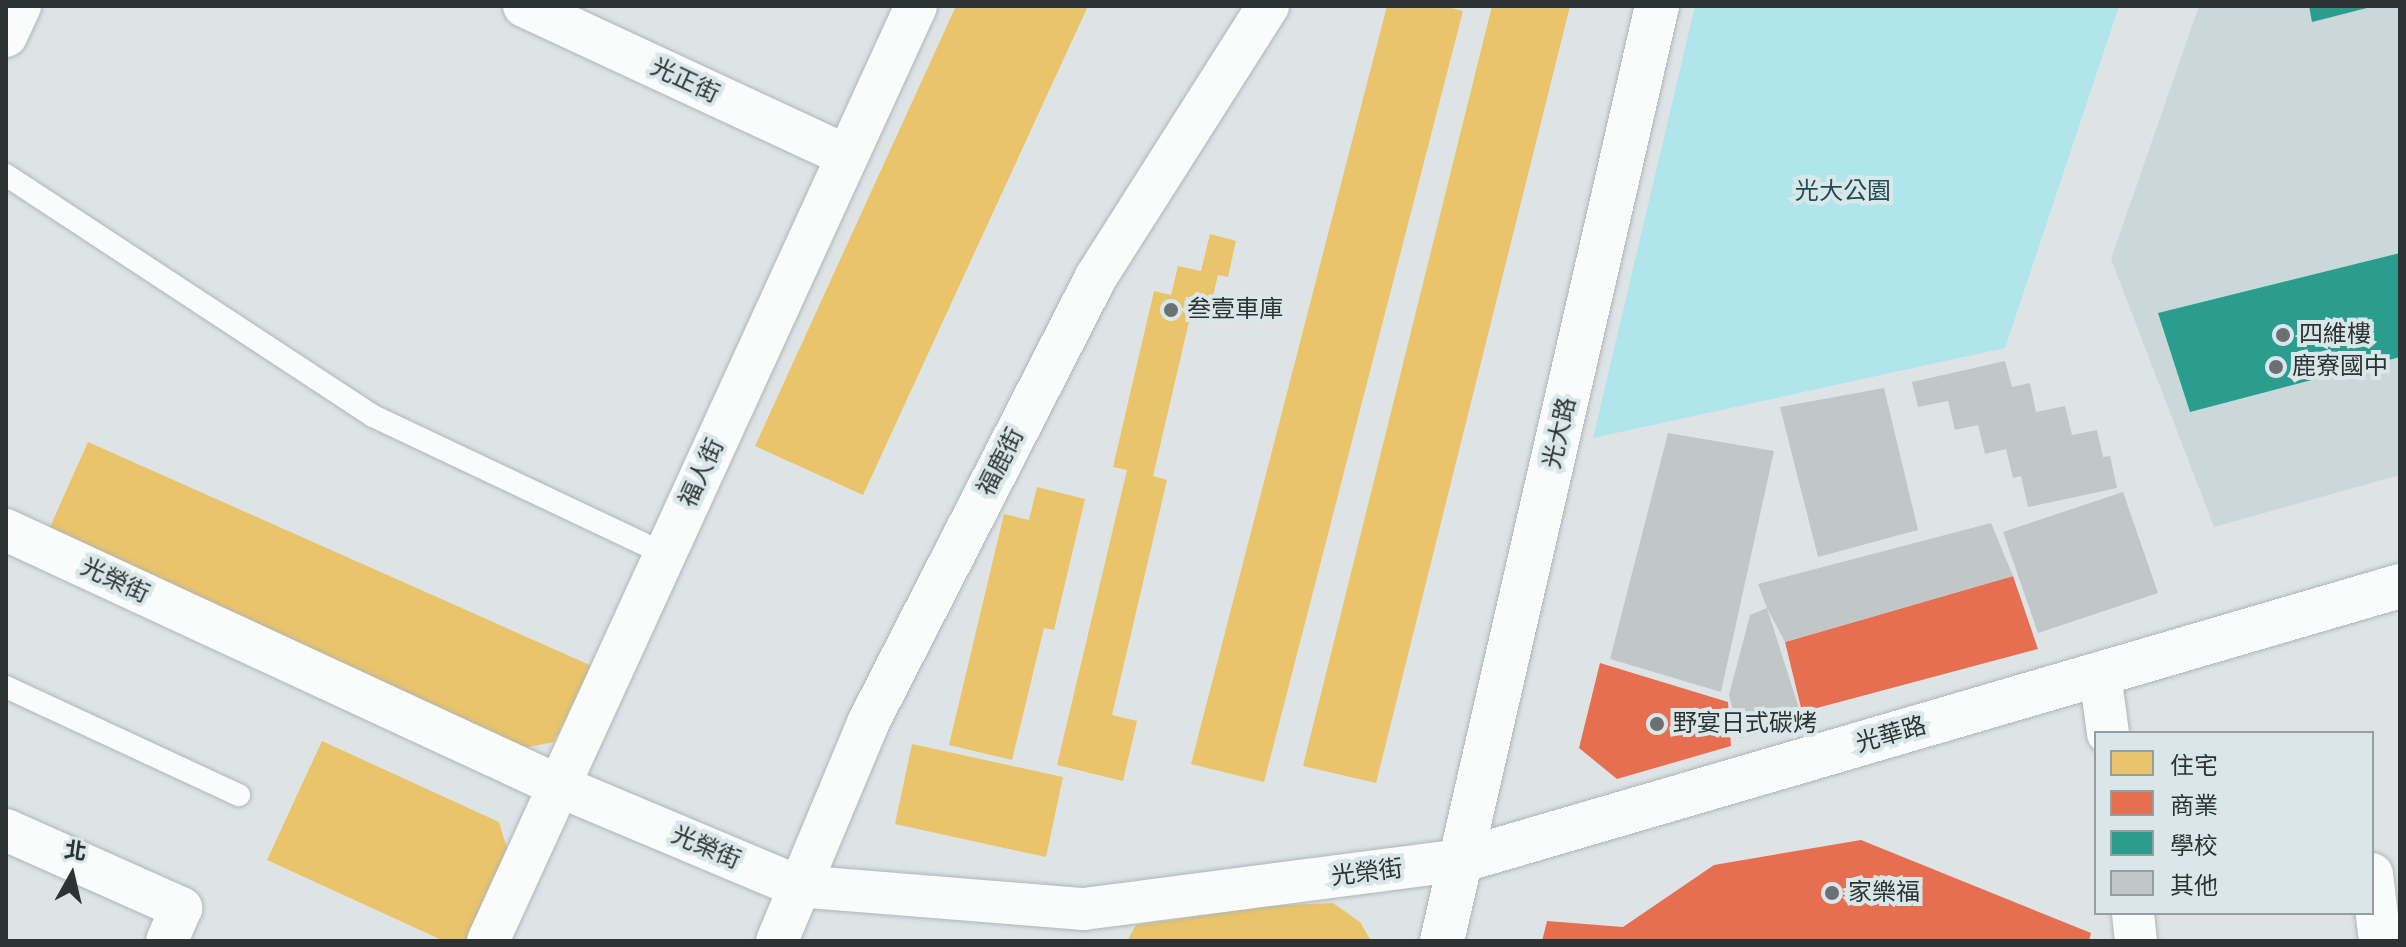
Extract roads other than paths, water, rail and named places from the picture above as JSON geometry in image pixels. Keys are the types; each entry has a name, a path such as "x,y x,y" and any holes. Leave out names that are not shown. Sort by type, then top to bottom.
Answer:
{"street":[{"path":"6,36 20,6"},
{"name":"光正街","path":"524,6 847,156"},
{"name":"福人街","path":"488,941 916,6"},
{"name":"福鹿街","path":"777,941 797,886 868,723 1096,277 1268,6"},
{"name":"光大路","path":"1463,860 1657,6"},
{"name":"光榮街","path":"6,530 559,786 797,886 1080,925 1463,860"},
{"name":"光華路","path":"1463,860 2400,586"},
{"path":"2100,674 2108,731"},
{"path":"6,830 181,908 167,941"},
{"path":"1442,941 1463,860"},
{"path":"2374,891 2380,941"},
{"path":"2133,915 2136,941"}],"lane":[{"path":"6,175 373,416 665,554"},
{"path":"6,687 239,795"}],"place":[{"name":"叁壹車庫","path":"1171,310"},
{"name":"四維樓","path":"2283,335"},
{"name":"鹿寮國中","path":"2276,367"},
{"name":"野宴日式碳烤","path":"1657,724"},
{"name":"家樂福","path":"1832,893"}],"park label":[{"name":"光大公園","path":"1843,192"}]}
